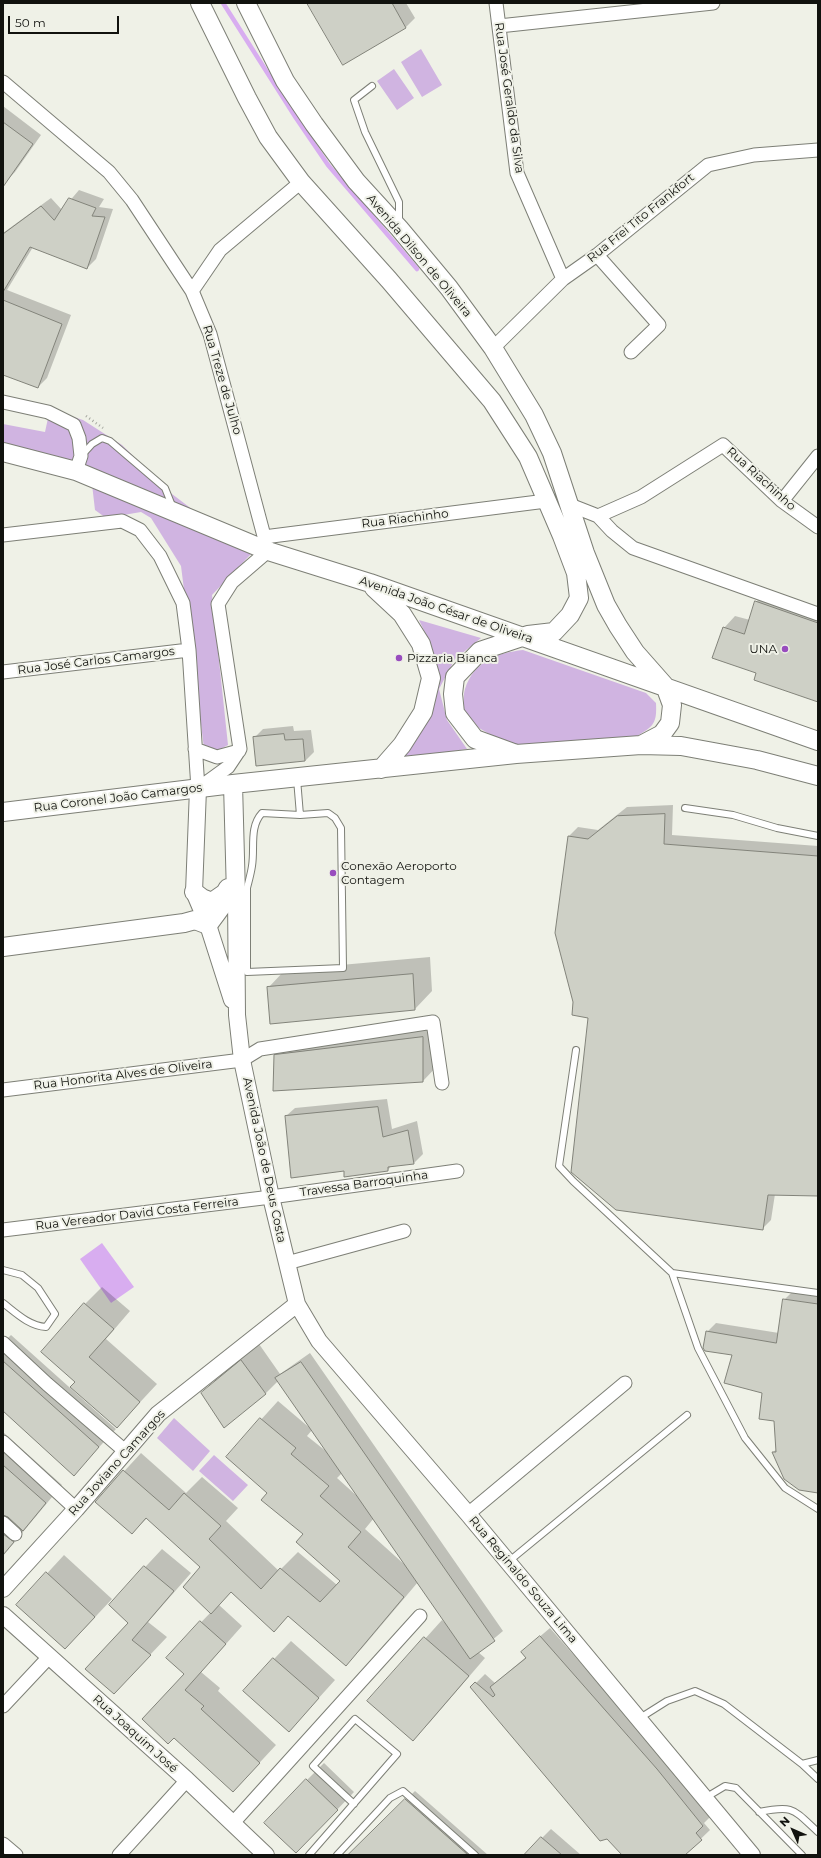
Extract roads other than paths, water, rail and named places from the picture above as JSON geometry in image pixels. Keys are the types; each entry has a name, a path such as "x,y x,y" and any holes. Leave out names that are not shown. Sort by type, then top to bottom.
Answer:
{"main road":[{"path":"200,3 268,137 301,182 389,280 492,401 528,457 576,573 579,598 570,615 554,632 521,636 480,651 455,677 453,694 455,713 475,739 516,754"},
{"name":"Avenida Dilson de Oliveira","path":"246,3 285,81 314,124 356,181 399,228 449,288 493,348 534,415 552,453 585,553 606,605 636,652 665,686"},
{"path":"3,452 79,464"},
{"name":"Avenida João César de Oliveira","path":"79,464 175,513 818,741"},
{"path":"370,583 402,614 421,644 431,678 423,712 402,745 381,769"},
{"path":"641,745 662,734 670,723 672,705 665,686"},
{"path":"233,784 516,754 641,745 681,746 757,760 818,776"},
{"name":"Rua Coronel João Camargos","path":"3,812 233,784"},
{"name":"Avenida João de Deus Costa","path":"233,784 235,872 242,891"},
{"path":"194,892 202,898 212,902 219,899 225,893 235,872"},
{"path":"3,947 195,920 208,925 222,906 242,891"}],"street":[{"name":"Rua José Geraldo da Silva","path":"496,3 517,173 563,279"},
{"path":"499,26 713,3"},
{"name":"Rua Treze de Julho","path":"3,82 109,172 132,200 192,291 210,334 266,544"},
{"name":"Rua Frei Tito Frankfort","path":"493,348 563,279 597,255 708,165 754,155 818,150"},
{"path":"192,291 220,250 301,182"},
{"path":"597,255 658,325 631,352"},
{"path":"3,402 48,412 74,425 79,438 79,464"},
{"name":"Rua Riachinho","path":"598,516 641,497 723,445 782,501 818,527"},
{"path":"782,501 818,456"},
{"name":"Rua Riachinho","path":"266,544 546,501"},
{"path":"570,505 598,516 612,531 633,548 818,614"},
{"name":"Avenida João de Deus Costa","path":"3,535 122,521 140,530 160,556 183,603 190,650 198,789 194,892 208,925 237,1015"},
{"path":"198,789 228,767 240,749 218,604 232,582 266,544"},
{"name":"Rua José Carlos Camargos","path":"3,672 190,650"},
{"path":"195,749 217,757 239,751"},
{"name":"Avenida João de Deus Costa","path":"242,891 237,1015 242,1060 271,1197 297,1304"},
{"path":"242,1060 260,1049 433,1022 442,1084"},
{"name":"Rua Honorita Alves de Oliveira","path":"3,1090 242,1060"},
{"name":"Travessa Barroquinha","path":"271,1197 457,1171"},
{"name":"Rua Vereador David Costa Ferreira","path":"3,1230 271,1197"},
{"path":"287,1263 404,1231"},
{"name":"Rua Joviano Camargos","path":"3,1589 76,1509 158,1414 297,1304"},
{"name":"Rua Reginaldo Souza Lima","path":"297,1304 319,1341 468,1514 752,1855"},
{"path":"3,1343 47,1384 125,1451"},
{"path":"468,1514 625,1383"},
{"path":"3,1442 76,1509"},
{"path":"3,1523 15,1534"},
{"name":"Rua Joaquim José","path":"3,1615 187,1780 266,1855"},
{"path":"233,1823 420,1616"},
{"path":"3,1706 49,1657"},
{"path":"119,1855 187,1780"},
{"path":"3,1844 16,1855"}],"lane":[{"path":"372,86 354,100 365,132 399,202 399,228"},
{"path":"79,464 92,444 102,438 110,441 165,488 175,513"},
{"path":"297,778 300,815"},
{"path":"685,808 733,815 777,828 818,836"},
{"path":"262,813 300,815 328,814 335,818 341,828 343,968 247,972 242,891 252,865 254,828 256,819 262,813"},
{"path":"576,1050 559,1166 672,1273 698,1348 745,1438 785,1488 818,1509"},
{"path":"3,1270 22,1275 38,1288 55,1314 46,1327 37,1326 18,1315 3,1303"},
{"path":"672,1273 818,1293"},
{"path":"508,1562 687,1415"},
{"path":"639,1719 667,1701 695,1691 724,1704 802,1764 818,1779"},
{"path":"309,1855 354,1804 397,1754 355,1718 313,1766 354,1804"},
{"path":"802,1764 818,1760"},
{"path":"705,1798 725,1786 736,1788 802,1855"},
{"path":"337,1855 390,1798 403,1791 475,1855"},
{"path":"759,1812 787,1808 795,1811 818,1832"}],"waterway":[{"path":"223,3 296,118 328,165 417,269"}],"place":[{"name":"UNA","path":"785,649"},
{"name":"Pizzaria Bianca","path":"399,658"},
{"name":"Conexão Aeroporto Contagem","path":"333,873"}]}
